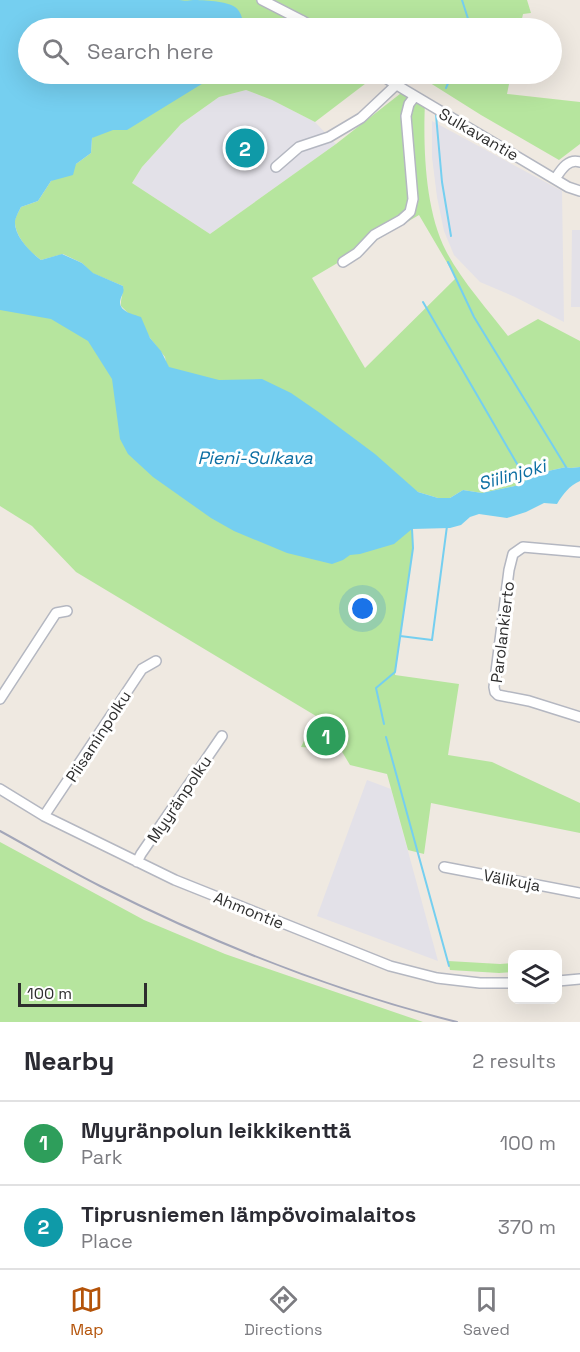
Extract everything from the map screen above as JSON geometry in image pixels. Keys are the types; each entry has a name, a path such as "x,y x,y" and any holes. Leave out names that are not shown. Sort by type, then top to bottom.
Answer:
{"street":[{"path":"262,0 297,18"},
{"path":"276,167 299,147 329,137 361,118 396,85"},
{"name":"Sulkavantie","path":"396,85 568,187 580,191"},
{"path":"343,262 357,253 374,235 401,220 410,212 413,199 406,116 409,104 415,96"},
{"path":"555,179 568,163 576,160 580,162"},
{"name":"Parolankierto","path":"580,552 524,547 513,554 494,687 498,695 529,701 580,717"},
{"path":"0,699 56,613 67,611"},
{"name":"Piisaminpolku","path":"44,816 142,669 156,661"},
{"name":"Myyränpolku","path":"137,862 222,736"},
{"name":"Ahmontie","path":"0,789 44,816 175,880 390,966 437,978 480,983 508,983"},
{"name":"Välikuja","path":"444,867 580,893"},
{"path":"562,981 580,980"}],"shaded area":[{"path":"246,90 272,100 315,122 336,144 210,234 132,183 142,167 181,124 219,97"},
{"path":"432,121 562,191 564,322 480,282 454,255 444,231 437,197 432,157"},
{"path":"572,230 580,230 580,307 571,307"},
{"path":"367,780 391,789 438,961 317,916"}],"green space":[{"path":"161,0 527,0 531,13 523,14 522,18 161,18"},
{"path":"137,84 365,84 315,122 272,100 246,90 219,97 181,124 142,167 132,183 210,234 336,144 405,90 425,102 425,159 430,198 439,235 459,273 508,336 538,319 580,341 580,467 566,467 535,474 519,485 482,493 463,490 450,498 438,498 418,492 170,386 165,357 146,331 121,306 123,286 92,273 82,263 63,254 41,260 28,248 17,232 15,220 21,207 38,201 51,181 91,153 92,138","holes":["419,215 456,278 365,368 312,278"]},
{"path":"432,84 509,84 507,94 580,102 580,144 559,160"},
{"path":"0,281 412,529 413,548 395,675 459,684 448,755 492,762 580,803 580,833 431,803 424,854 408,850 387,774 350,765 341,750 301,747 316,716 76,572 32,526 0,506"},
{"path":"0,842 144,920 225,954 423,1022 0,1022"},
{"path":"448,961 508,963 508,972 450,970"}],"water":[{"name":"Pieni-Sulkava","path":"0,0 203,0 221,2 237,9 242,18 18,18 18,84 202,84 127,130 113,130 92,138 91,153 76,164 73,175 51,181 38,201 21,207 15,221 20,238 41,260 62,254 82,263 93,273 123,286 124,291 120,299 122,308 141,317 150,338 161,351 169,367 219,380 262,379 291,393 375,454 418,492 438,498 450,498 463,490 482,493 519,485 535,474 566,467 580,467 580,481 567,491 557,504 544,503 507,518 479,514 470,517 461,525 450,528 412,529 394,544 350,555 332,564 287,553 234,531 211,518 153,477 128,454 120,439 112,379 88,341 51,319 0,310"}],"waterway":[{"path":"462,0 468,18"},
{"path":"446,88 448,84"},
{"path":"436,115 442,182 451,236"},
{"path":"448,262 474,317 566,467"},
{"name":"Siilinjoki","path":"423,302 527,481"},
{"path":"400,636 432,640 447,526"},
{"path":"384,724 376,688 395,672 413,548 412,529"},
{"path":"386,737 449,966"}],"railway":[{"path":"0,831 100,886 230,946 365,996 457,1022"}],"place":[{"name":"Tiprusniemen lämpövoimalaitos","path":"245,148"},
{"name":"Myyränpolun leikkikenttä","path":"326,736"}]}
